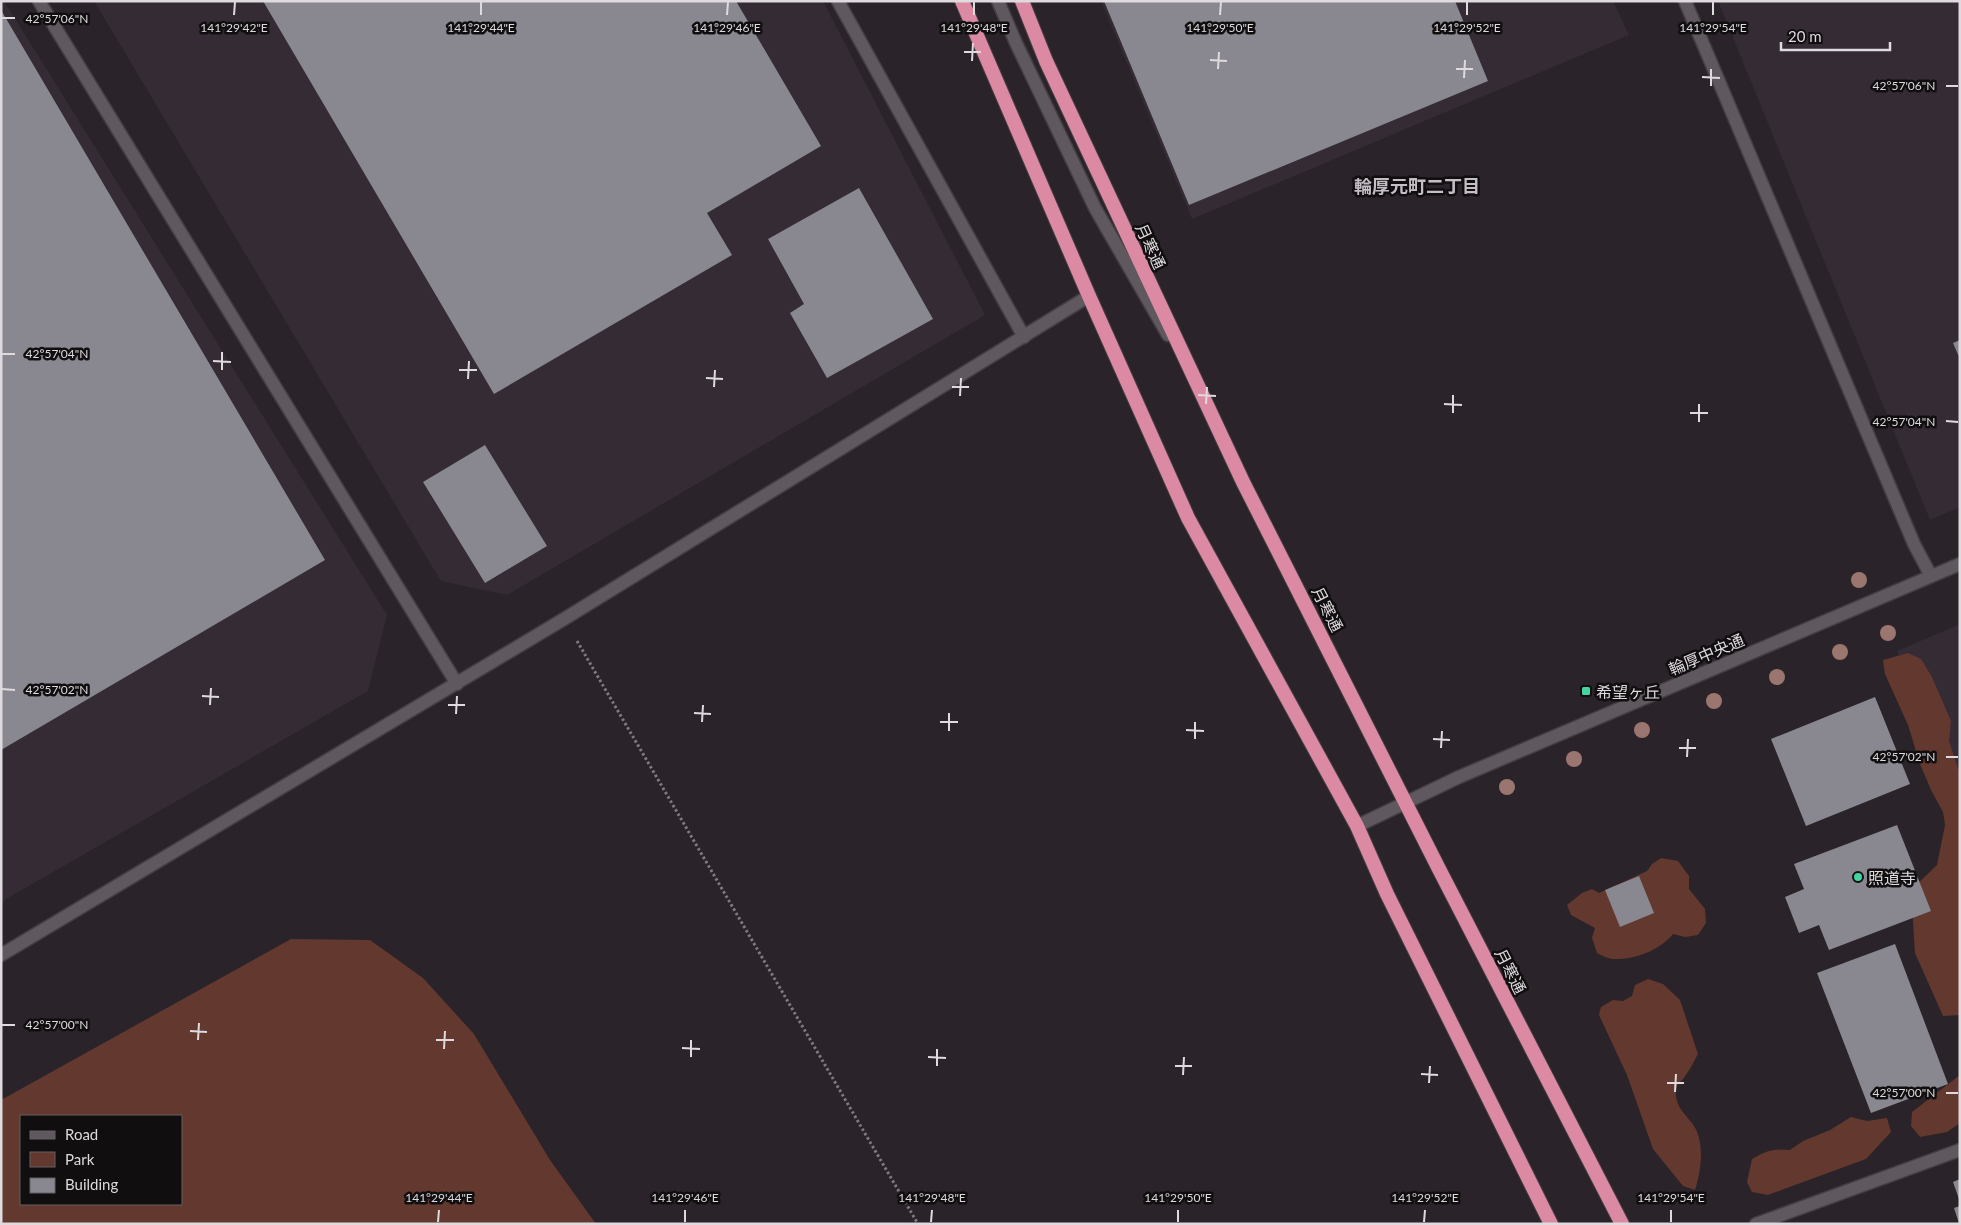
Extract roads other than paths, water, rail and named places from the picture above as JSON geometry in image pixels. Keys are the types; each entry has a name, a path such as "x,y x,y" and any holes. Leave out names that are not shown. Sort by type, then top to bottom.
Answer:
{"highway":[{"path":"962,1 1089,296 1188,518 1357,826 1387,894 1551,1224"},
{"name":"月寒通","path":"1022,1 1046,61 1243,482 1443,878 1622,1224"}],"street":[{"path":"39,1 458,684"},
{"path":"838,1 1024,337"},
{"path":"998,1 1016,43 1095,208 1195,381"},
{"path":"1685,1 1914,544 1931,576"},
{"path":"1,955 458,684 1089,296"},
{"name":"輪厚中央通","path":"1357,826 1468,773 1960,564"},
{"path":"1756,1224 1960,1150"}],"place":[{"name":"希望ヶ丘","path":"1586,691"},
{"name":"照道寺","path":"1858,877"}],"district":[{"name":"輪厚元町二丁目","path":"1417,186"}]}
